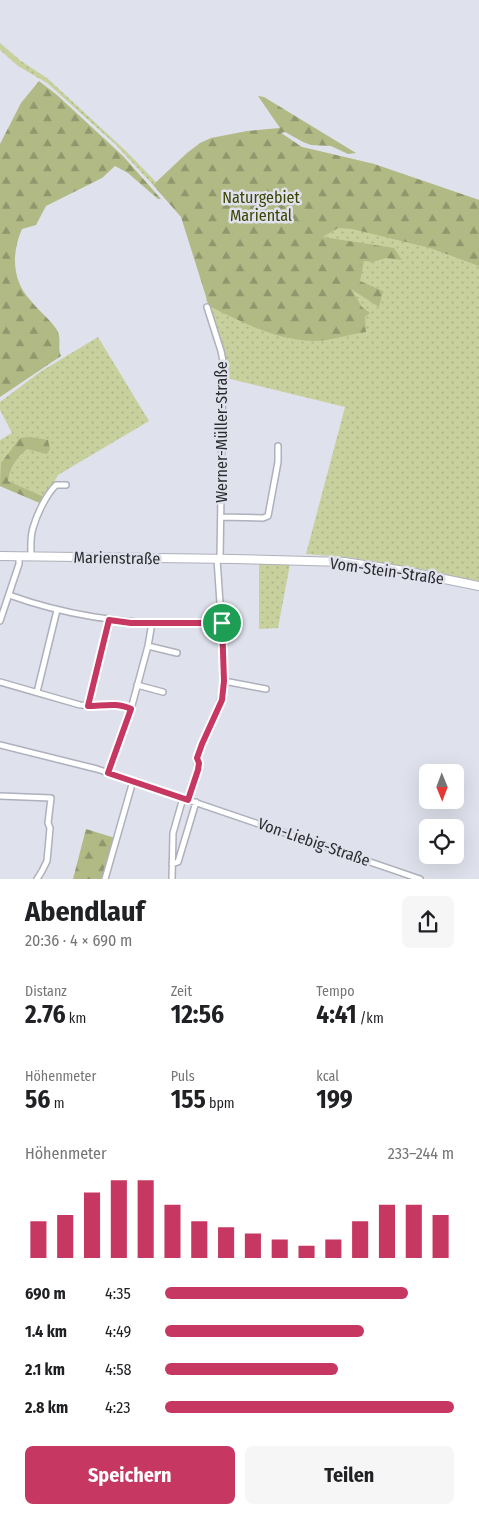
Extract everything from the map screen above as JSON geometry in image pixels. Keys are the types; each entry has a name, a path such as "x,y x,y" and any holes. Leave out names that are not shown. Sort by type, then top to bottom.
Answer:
{"main road":[{"name":"Marienstraße","path":"0,556 234,559"},
{"name":"Vom-Stein-Straße","path":"234,559 353,563 479,586"}],"street":[{"name":"Werner-Müller-Straße","path":"172,879 174,831 198,770 199,763 197,758 202,744 222,700 224,681 219,559 222,361 221,351 207,307"},
{"path":"221,518 263,518 268,516 278,462 278,446"},
{"path":"31,556 32,529 37,518 52,490 56,486 66,485"},
{"path":"0,621 19,564 18,556"},
{"path":"9,595 57,610 109,620 152,623 222,623"},
{"path":"37,692 57,610"},
{"path":"88,706 109,620"},
{"path":"108,773 131,709 148,646 152,623"},
{"path":"148,646 177,653"},
{"path":"224,681 266,689"},
{"path":"0,682 88,706 116,705 126,706 131,709"},
{"path":"138,685 164,692"},
{"name":"Von-Liebig-Straße","path":"0,745 108,773 420,879"},
{"path":"105,879 133,781"},
{"path":"0,796 51,798 47,861 37,879"},
{"path":"172,864 178,862 196,802"}],"green space":[{"path":"0,43 21,61 47,78 127,152 156,182 153,185 115,144 47,83 18,66 0,50"},
{"path":"39,81 57,95 123,156 161,199 158,199 128,173 115,166 102,178 46,206 36,225 22,229 18,238 15,257 17,276 25,293 57,330 61,356 0,397 0,144 21,103"},
{"name":"Naturgebiet Mariental","path":"258,96 264,97 356,153 348,154 331,146 311,145 285,132 281,133 302,147 374,164 479,200 479,266 430,248 352,229 338,228 323,237 394,248 402,260 386,258 373,262 364,261 360,281 383,291 379,307 351,289 362,307 370,313 365,317 366,332 320,341 299,340 272,334 209,306 181,217 153,185 187,153 200,143 211,138 247,131 280,128"},
{"name":"Naturgebiet Mariental","path":"281,133 302,147 374,164 479,200 479,581 353,558 306,554 345,407 226,378 225,359 206,299"},
{"path":"98,337 149,421 58,475 42,504 0,486 0,440 12,433 0,410 0,402 40,372"},
{"path":"30,437 48,440 50,449 47,454 27,449 14,463 8,481 44,497 42,504 0,486 1,463 20,438"},
{"path":"259,563 290,564 278,628 259,629"},
{"path":"86,829 115,838 103,879 73,879"}],"route":[{"path":"109,620 131,623 222,623 224,681 222,700 197,758 199,763 198,770 188,800 108,773 131,709 126,706 116,705 88,706 109,620"}]}
